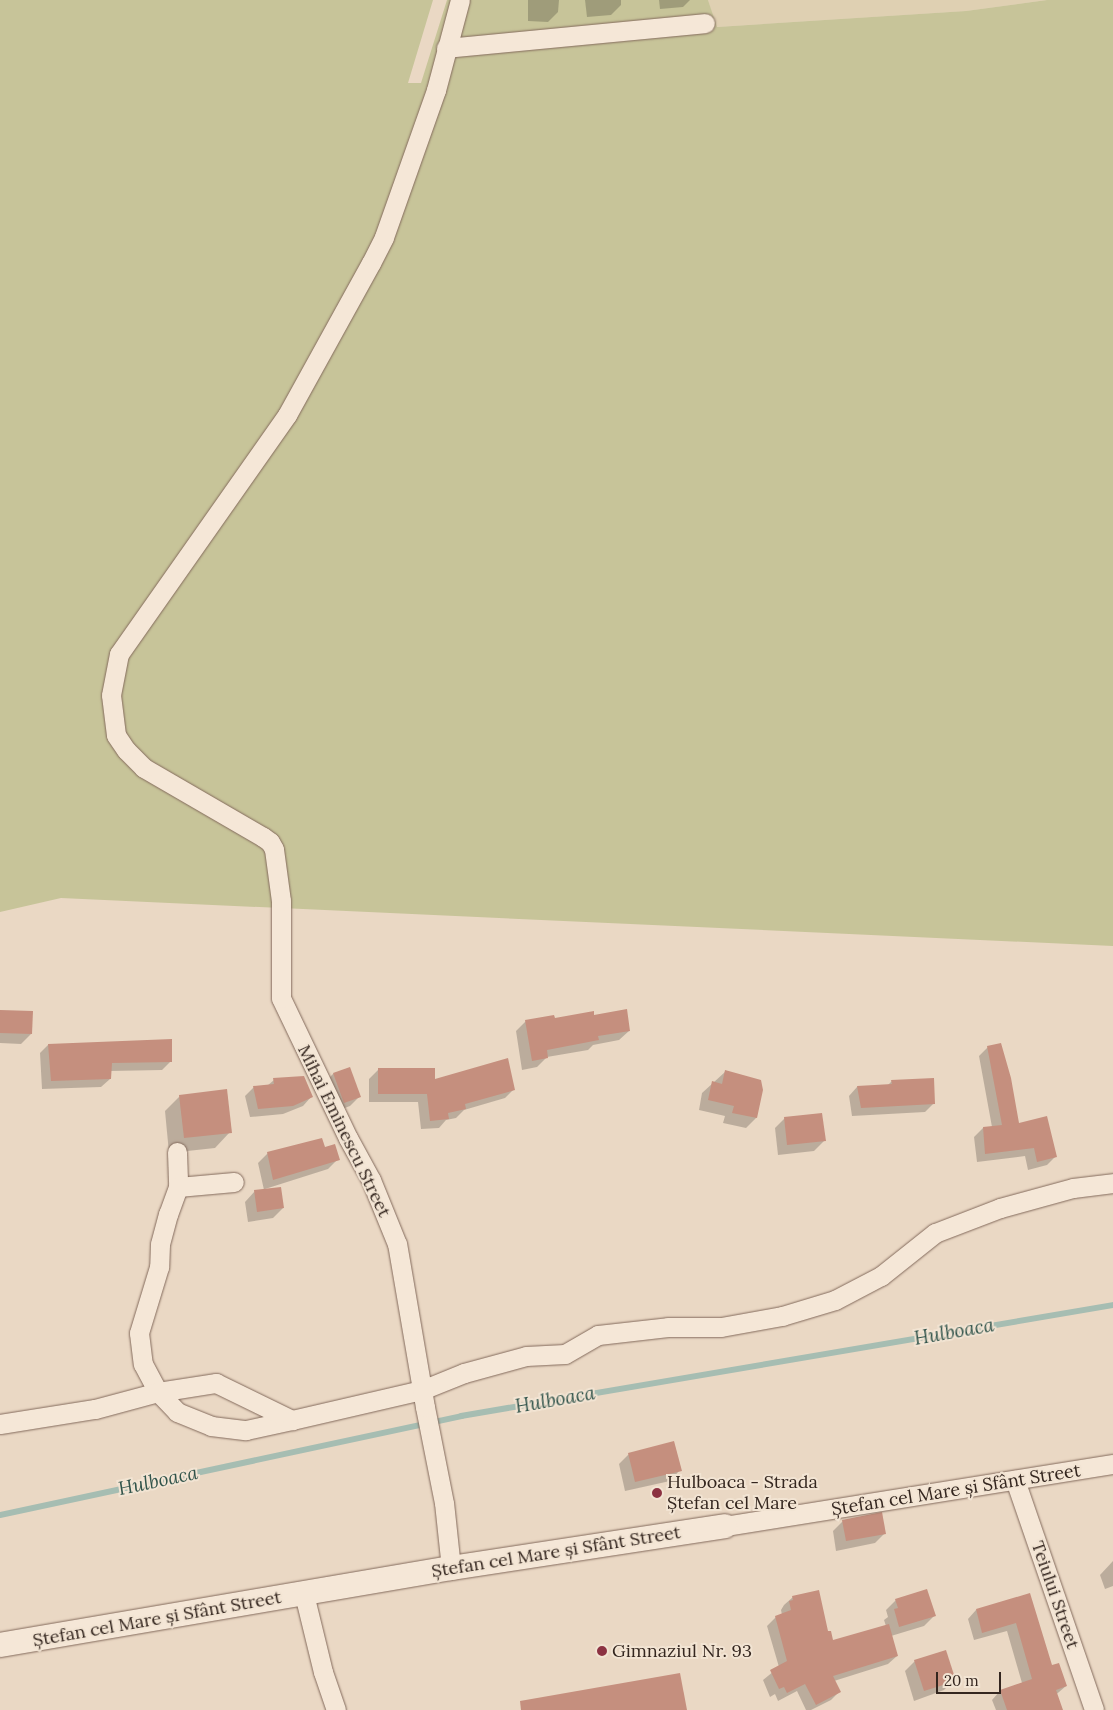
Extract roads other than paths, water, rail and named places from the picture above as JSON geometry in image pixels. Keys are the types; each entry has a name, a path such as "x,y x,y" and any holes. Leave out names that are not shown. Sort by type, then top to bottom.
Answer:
{"street":[{"name":"Mihai Eminescu Street","path":"451,1568 444,1503 423,1399 397,1244 371,1180 348,1138 281,998 281,901 274,849 270,842 144,768 126,750 116,735 111,696 119,654 287,415 371,263 384,237 436,90 460,0"},
{"path":"446,48 704,23"},
{"path":"177,1152 178,1186 160,1244 159,1267 139,1333 143,1364 158,1392 177,1412 211,1426 246,1430 292,1420 423,1399 464,1373 526,1356 564,1354 598,1334 668,1327 721,1327 782,1316 835,1300 882,1276 935,1233 1009,1206 1073,1188 1113,1183"},
{"path":"178,1186 234,1182"},
{"path":"0,1424 95,1409 158,1392 216,1383 292,1420"},
{"name":"Ștefan cel Mare și Sfânt Street","path":"0,1645 451,1568 1113,1464"},
{"name":"Teiului Street","path":"1016,1480 1094,1710"},
{"path":"304,1594 323,1672 336,1710"}],"waterway":[{"name":"Hulboaca","path":"0,1515 461,1416 1113,1305"}],"place":[{"name":"Hulboaca - Strada Ștefan cel Mare","path":"657,1493"},
{"name":"Gimnaziul Nr. 93","path":"602,1651"}]}
